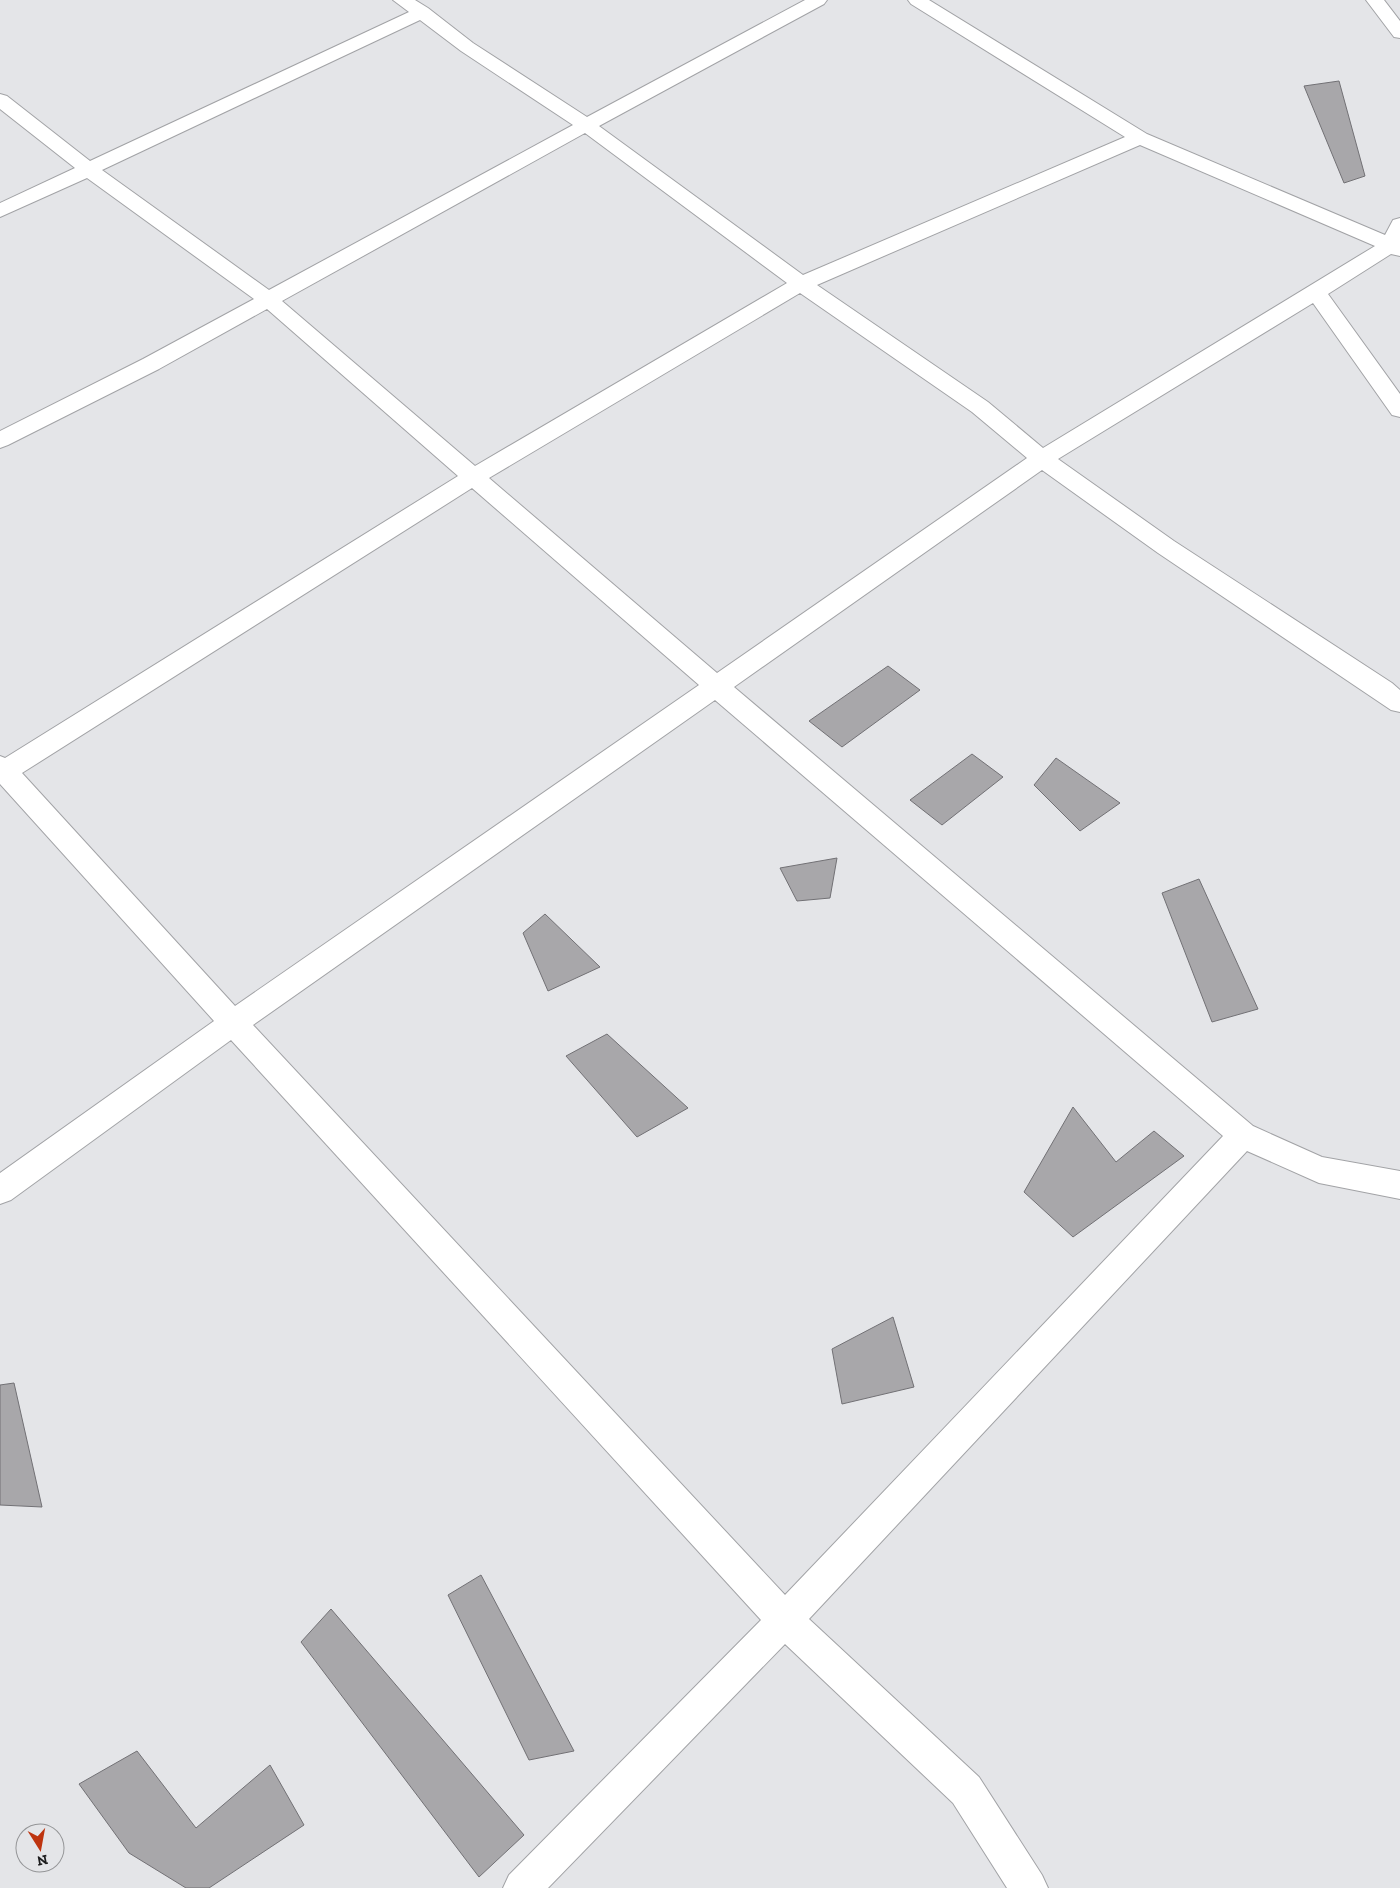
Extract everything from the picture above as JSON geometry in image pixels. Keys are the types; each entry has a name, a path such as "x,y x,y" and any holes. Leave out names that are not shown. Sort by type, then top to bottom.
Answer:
{"street":[{"path":"402,0 422,12 467,47 586,125 801,284 980,408 1042,459 1166,547 1400,703"},
{"path":"0,440 151,364 818,0"},
{"path":"917,0 1140,138 1396,247"},
{"path":"1375,0 1400,33"},
{"path":"0,211 422,12"},
{"path":"0,100 89,170 269,300 715,685 1242,1135 1319,1170 1400,1185"},
{"path":"1029,1888 966,1790 785,1620 233,1023 2,770 473,477 801,284 1140,138"},
{"path":"1396,247 1400,224"},
{"path":"0,1190 233,1023 715,685 1042,459 1316,292 1396,247"},
{"path":"1316,292 1400,410"},
{"path":"522,1888 785,1620 1242,1135"}],"building":[{"path":"1339,81 1365,176 1344,183 1304,86"},
{"path":"888,666 920,690 842,747 809,721"},
{"path":"972,754 1003,777 942,825 910,800"},
{"path":"1056,758 1120,803 1080,831 1034,785"},
{"path":"837,858 830,898 797,901 780,868"},
{"path":"1199,879 1258,1009 1212,1022 1162,893"},
{"path":"545,914 600,967 548,991 523,933"},
{"path":"607,1034 688,1108 637,1137 566,1056"},
{"path":"1073,1107 1116,1162 1154,1131 1184,1156 1073,1237 1024,1192"},
{"path":"893,1317 914,1387 842,1404 832,1349"},
{"path":"14,1383 42,1507 0,1505 0,1385"},
{"path":"481,1575 574,1751 529,1760 448,1595"},
{"path":"331,1609 524,1835 479,1877 301,1642"},
{"path":"137,1751 196,1828 270,1765 304,1825 209,1888 186,1888 129,1853 79,1784"}]}
